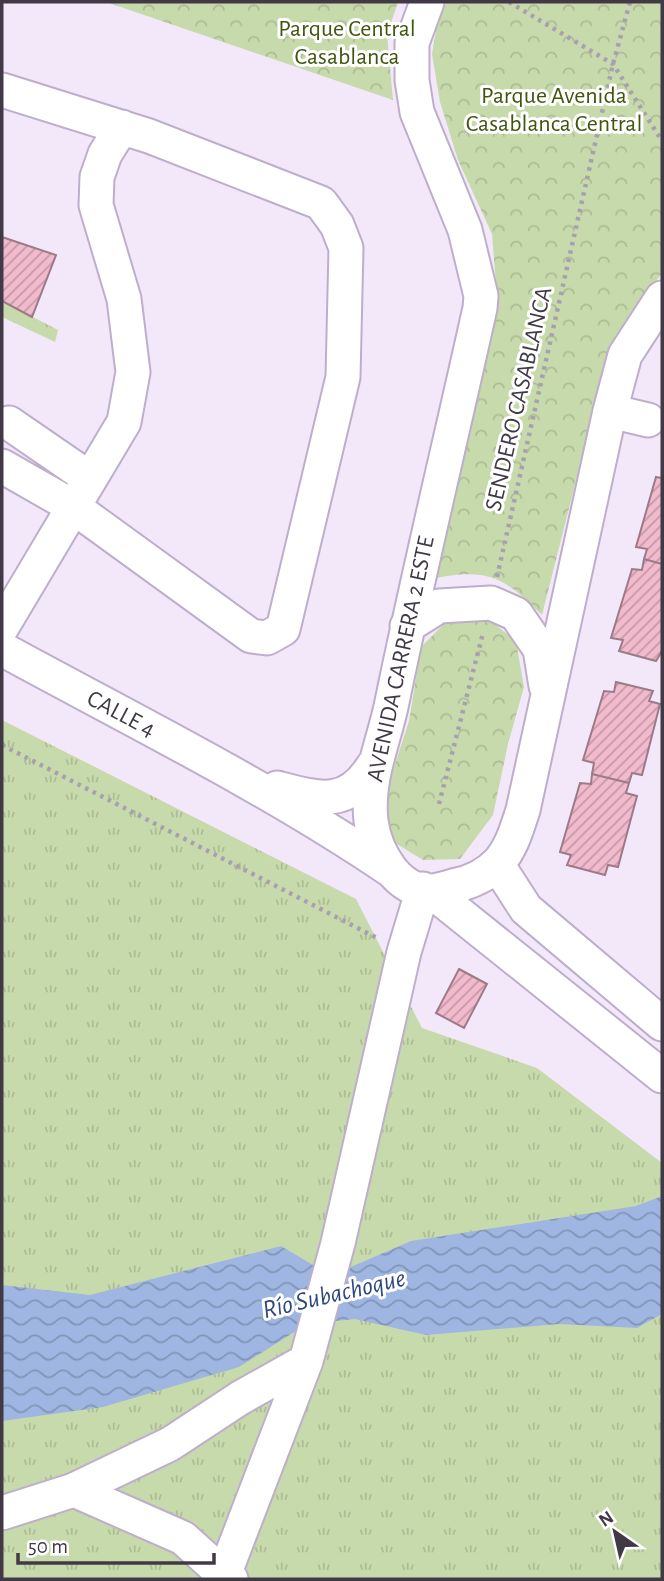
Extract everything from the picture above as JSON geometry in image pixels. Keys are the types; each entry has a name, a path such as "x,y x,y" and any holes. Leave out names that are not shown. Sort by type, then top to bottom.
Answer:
{"street":[{"name":"AVENIDA CARRERA 2 ESTE","path":"389,869 377,846 371,820 373,766 387,728 407,626 481,296 464,230 417,112 412,80 412,43 427,2"},
{"path":"2,90 122,127 321,203 337,225 346,247 343,377 283,629 267,639 251,636 72,506 2,466"},
{"path":"2,627 124,422 134,372 124,299 96,205 97,177 105,155 122,127"},
{"path":"427,890 469,883 497,864 509,849 523,810 610,411 625,355 662,298"},
{"path":"610,411 648,420"},
{"path":"9,423 89,478"},
{"path":"407,626 439,606 491,603 516,614 540,649 548,695"},
{"name":"CALLE 4","path":"2,649 241,779 353,844 389,869"},
{"name":"CALLE 4","path":"241,779 316,798 333,797 350,792 364,781 373,766"},
{"path":"497,864 526,909 662,1024"},
{"path":"389,869 407,883 427,890 662,1076"},
{"path":"74,1490 183,1538 225,1578 309,1353 338,1243 404,953 427,890"},
{"path":"2,1513 74,1490 170,1444 309,1353"}],"path":[{"path":"509,2 613,64 662,141"},
{"name":"SENDERO CASABLANCA","path":"439,804 491,603 613,64 630,2"},
{"path":"2,744 404,953"}],"green space":[{"name":"Parque Central Casablanca","path":"106,2 398,2 387,35 393,100"},
{"path":"255,2 306,2 301,18"},
{"name":"Parque Avenida Casablanca Central","path":"447,2 662,2 662,273 626,323 598,394 542,615 517,592 494,578 469,574 435,578 496,285 492,234 458,160 440,102 432,54 438,18"},
{"path":"2,301 58,330 55,342 2,317"},
{"path":"487,618 516,641 524,687 508,744 493,815 460,859 423,860 392,841 385,795 409,721 421,647 448,620"},
{"path":"2,720 356,899 422,1028 537,1068 662,1163 662,1579 2,1579"}],"water":[{"name":"Río Subachoque","path":"662,1196 662,1314 637,1328 559,1324 426,1335 355,1319 307,1324 239,1367 103,1407 2,1421 2,1285 90,1295 281,1246 318,1268 346,1269 411,1241 636,1206"}],"building":[{"path":"2,237 56,255 32,317 2,301"},
{"path":"656,477 662,478 662,564 644,559 647,549 636,547"},
{"path":"644,559 662,564 662,651 656,661 619,651 623,640 611,638 632,569 642,570"},
{"path":"616,682 653,691 649,701 660,704 642,775 632,773 629,783 592,774 594,763 583,760 604,691 614,692"},
{"path":"592,774 629,783 626,793 637,796 618,867 608,865 605,875 567,865 571,855 560,852 580,783 591,784"},
{"path":"459,969 487,984 464,1028 436,1013"}]}
